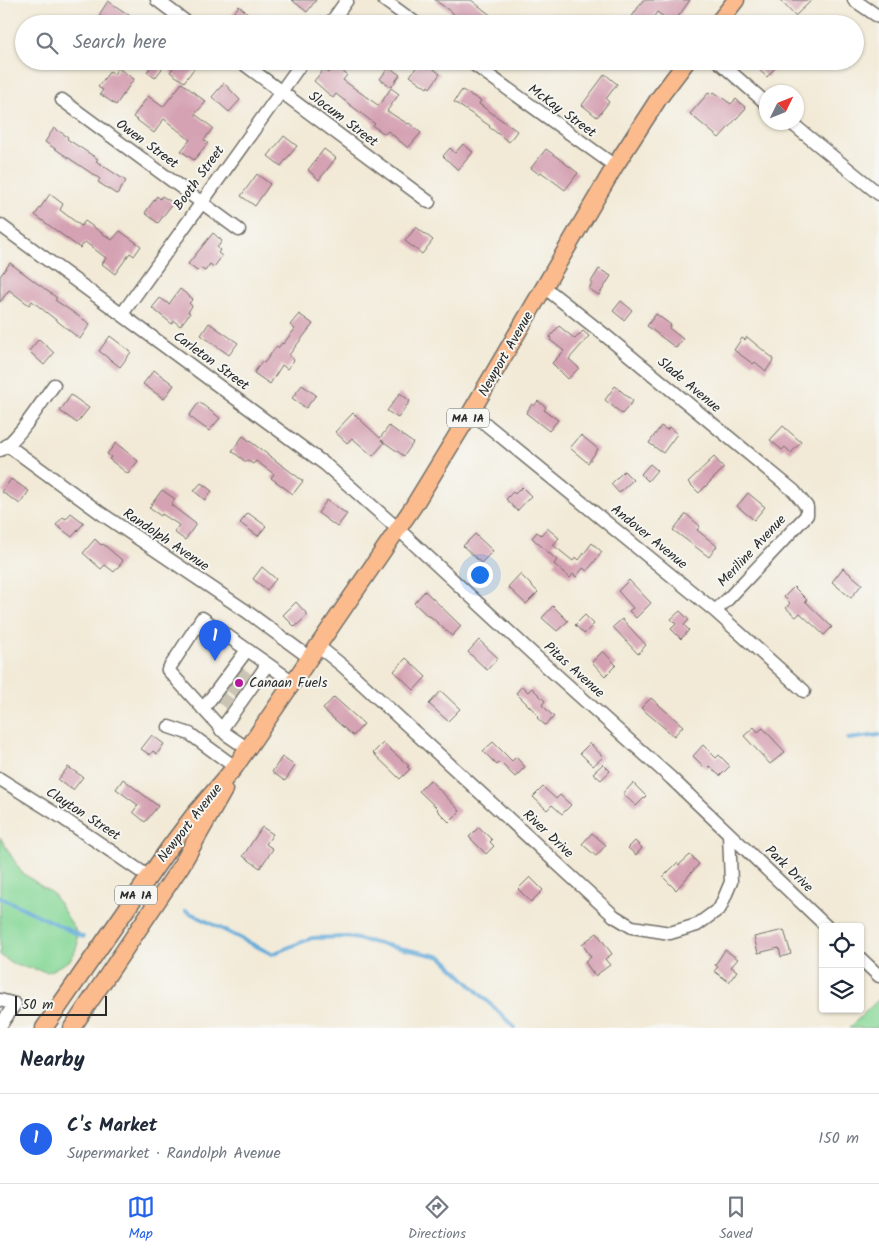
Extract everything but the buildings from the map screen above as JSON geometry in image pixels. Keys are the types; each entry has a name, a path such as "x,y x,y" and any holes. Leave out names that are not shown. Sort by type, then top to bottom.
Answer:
{"main road":[{"path":"724,15 736,0"},
{"name":"Newport Avenue","path":"44,1028 193,816 248,749 398,529 471,412 615,166 679,70"},
{"name":"Newport Avenue","path":"72,1028 181,866 203,829 235,767"}],"street":[{"path":"157,0 177,15"},
{"path":"336,15 347,0"},
{"path":"384,0 405,15"},
{"path":"854,0 879,17"},
{"name":"Slocum Street","path":"252,70 429,202"},
{"name":"Booth Street","path":"122,314 296,70"},
{"name":"McKay Street","path":"481,70 615,166"},
{"path":"728,70 759,97"},
{"name":"Owen Street","path":"62,100 238,230"},
{"path":"800,130 879,194"},
{"name":"Carleton Street","path":"1,227 326,464 398,529"},
{"name":"Slade Avenue","path":"544,287 794,491 808,510"},
{"path":"3,449 54,385"},
{"name":"Andover Avenue","path":"471,412 715,611 804,690"},
{"name":"Randolph Avenue","path":"3,449 10,447 102,514 246,611 314,652"},
{"name":"Meriline Avenue","path":"715,611 807,515 808,510"},
{"name":"Pitas Avenue","path":"398,529 671,778 729,834"},
{"path":"248,749 222,730 168,670 202,618 293,682"},
{"path":"203,709 225,701 244,676 247,650"},
{"name":"River Drive","path":"314,652 344,667 614,916 632,927 670,933 697,925 720,908 731,882 729,834"},
{"path":"222,730 225,701 244,676 267,665"},
{"path":"170,727 190,734 235,767"},
{"name":"Clayton Street","path":"0,779 64,819 149,877"},
{"name":"Park Drive","path":"729,834 823,923"},
{"path":"864,962 879,976"},
{"path":"0,1000 15,1004 0,1026"}],"green space":[{"path":"0,837 21,872 53,894 75,929 78,943 74,954 69,961 48,972 15,965 0,955"},
{"path":"879,999 879,1028 849,1028"}],"waterway":[{"path":"848,739 879,735"},
{"path":"0,897 83,937"},
{"path":"186,911 272,954 312,938 348,937 442,957 515,1028"}],"tunnel":[{"path":"238,672 248,679"},
{"path":"229,685 239,692"},
{"path":"220,697 230,704"}],"place":[{"name":"C's Market","path":"215,661"},
{"name":"Canaan Fuels","path":"239,683"}]}
